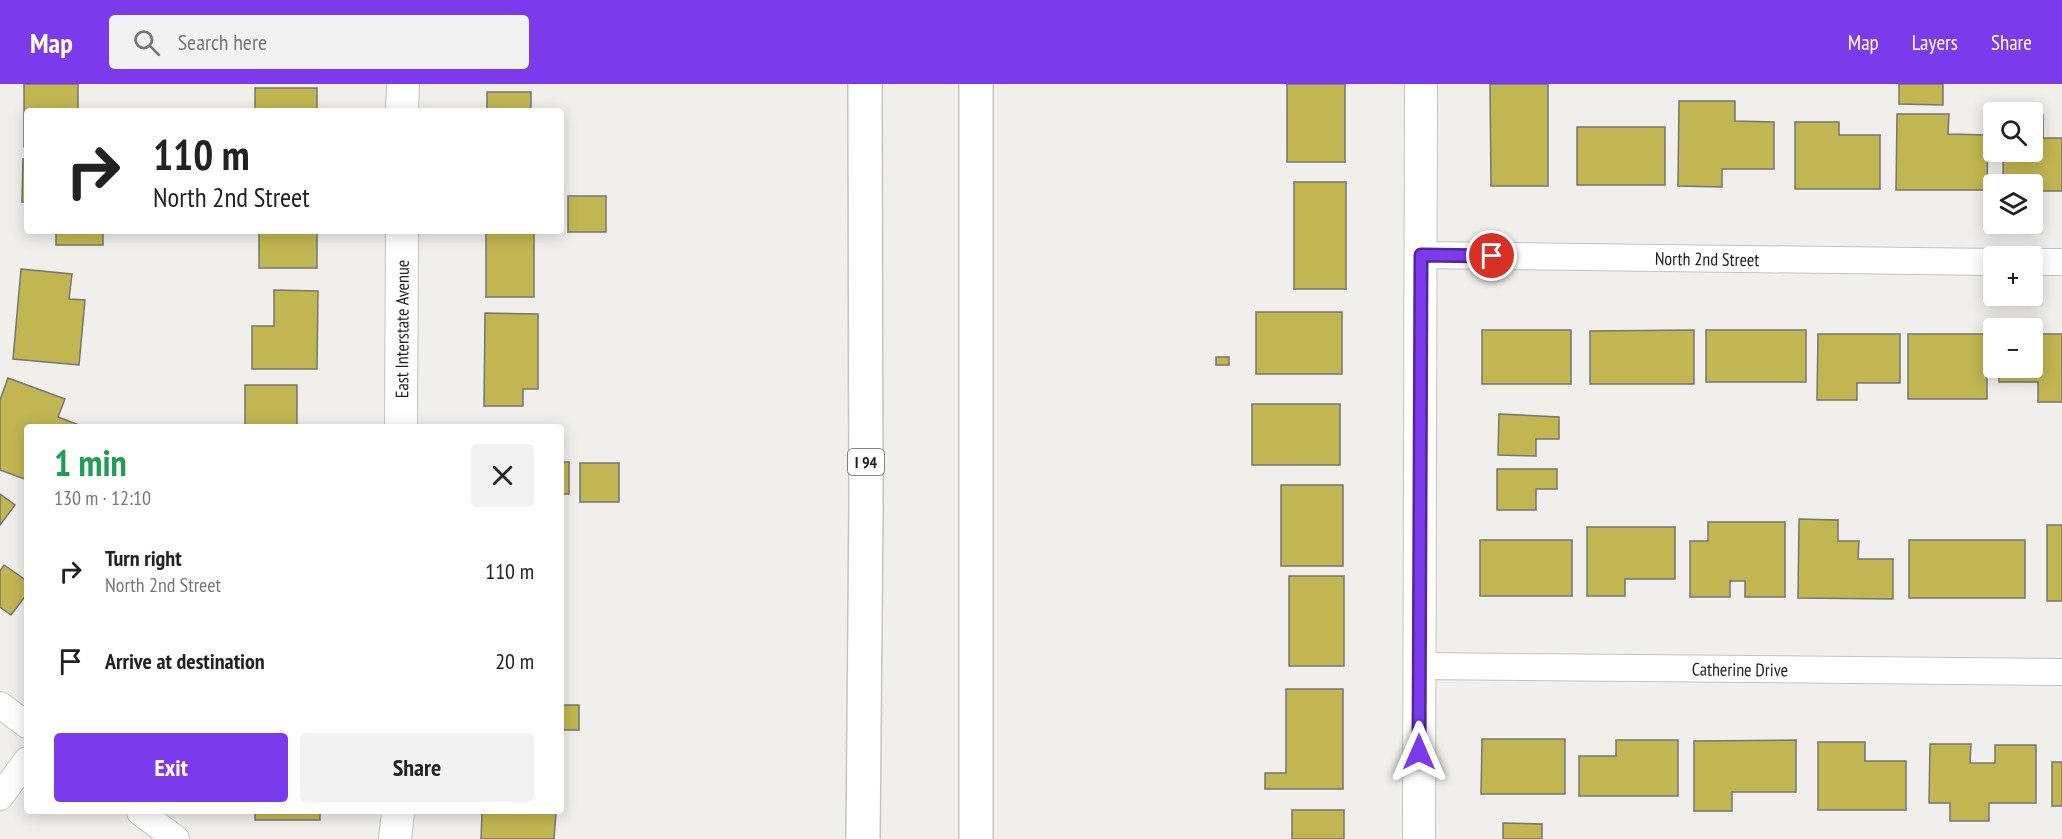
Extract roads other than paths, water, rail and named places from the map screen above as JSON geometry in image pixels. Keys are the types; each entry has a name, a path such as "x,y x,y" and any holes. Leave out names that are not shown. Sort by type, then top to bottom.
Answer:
{"highway":[{"name":"I 94","path":"863,839 866,84"},
{"path":"976,84 976,839"}],"street":[{"path":"402,84 402,108"},
{"path":"1419,839 1421,84"},
{"name":"East Interstate Avenue","path":"401,424 402,234"},
{"name":"North 2nd Street","path":"1421,255 1983,262"},
{"path":"2043,262 2062,262"},
{"name":"Catherine Drive","path":"1419,666 2062,672"},
{"path":"0,705 24,723"},
{"path":"0,797 24,764"},
{"path":"143,814 176,839"},
{"path":"395,839 398,814"}]}
